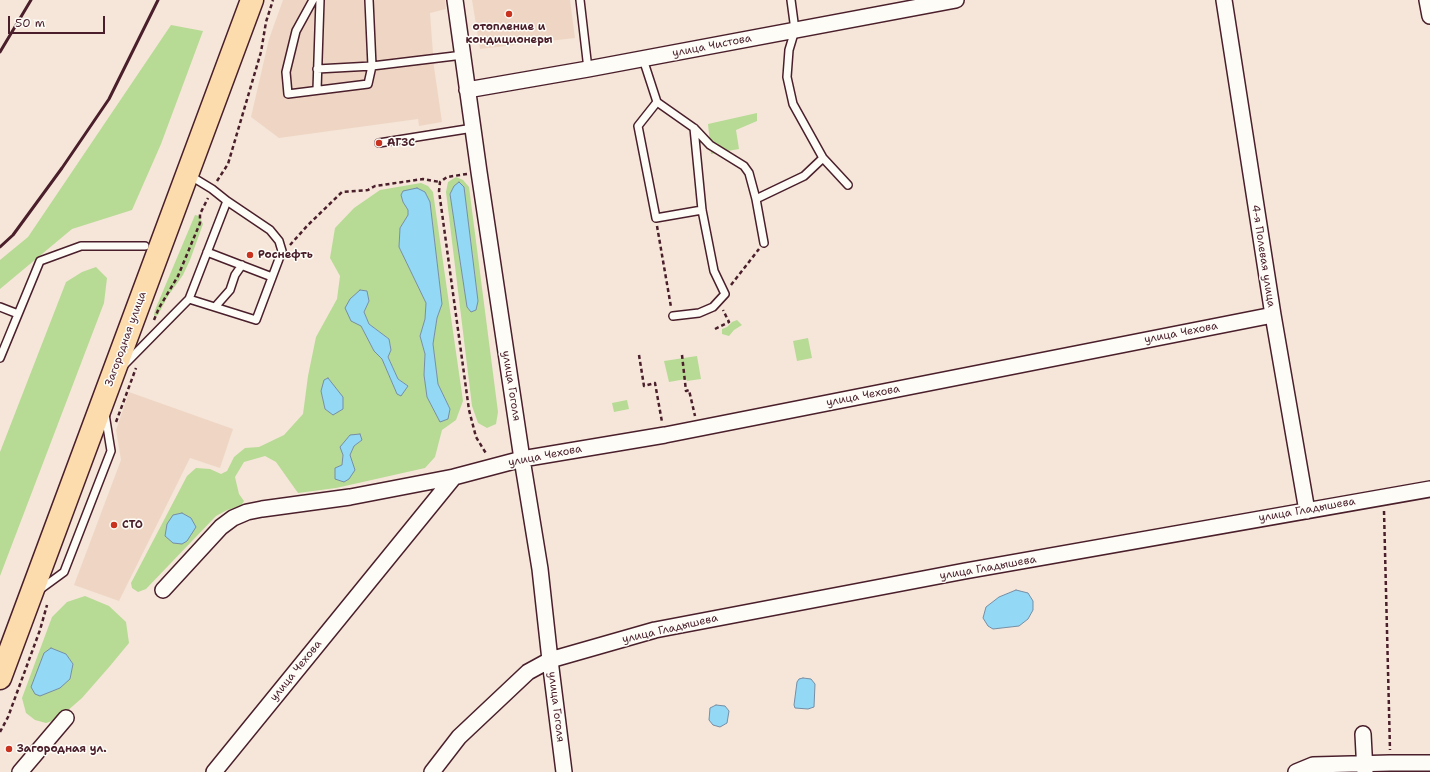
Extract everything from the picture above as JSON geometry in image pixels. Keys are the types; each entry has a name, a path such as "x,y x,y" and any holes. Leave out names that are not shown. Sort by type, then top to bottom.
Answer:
{"highway":[{"name":"Загородная улица","path":"0,636 236,0"},
{"name":"Загородная улица","path":"0,678 34,599 104,400 252,0"}],"street":[{"name":"улица Гоголя","path":"455,0 479,172 540,569 564,772"},
{"name":"улица Чистова","path":"468,90 795,30 928,2 956,0"},
{"name":"4-я Полевая улица","path":"1224,0 1272,315 1307,511"},
{"path":"1427,0 1430,16"},
{"name":"улица Чехова","path":"163,590 221,528 233,518 247,512 350,497 454,477 522,459 665,435 1272,315"},
{"name":"улица Чехова","path":"214,772 454,477"},
{"name":"улица Гладышева","path":"432,772 459,737 528,672 550,660 655,630 966,571 1430,489"},
{"path":"20,772 66,718"},
{"path":"1363,734 1365,768"},
{"path":"1296,772 1313,765 1365,768 1390,763 1430,764"}],"lane":[{"path":"313,0 296,31 286,72 288,94 368,84 372,66 369,0"},
{"path":"317,90 320,0"},
{"path":"580,0 588,69"},
{"path":"791,0 795,30 788,50 787,77 793,104 823,158 848,185"},
{"path":"317,68 372,66 463,55"},
{"path":"643,59 657,102 694,128 710,146 744,166 749,173 756,199 764,243"},
{"path":"657,102 638,126 656,218 702,210"},
{"path":"379,143 473,128"},
{"path":"673,316 699,314 713,307 725,294 714,271 702,210 694,128"},
{"path":"756,199 804,176 823,158"},
{"path":"187,173 270,230 279,241 282,251 256,320 189,299"},
{"path":"113,376 189,299 227,201"},
{"path":"0,358 40,260 81,246 145,246"},
{"path":"207,252 272,277"},
{"path":"215,307 230,290 242,265"},
{"path":"0,307 18,314"}],"path":[{"path":"116,423 159,308 178,276 200,223 200,214 212,189 228,164 261,52 266,22 273,0"},
{"path":"288,249 307,226 342,192 368,190 375,186 423,179 440,182 447,177 479,172"},
{"path":"440,182 439,191 469,410 476,437 494,466"},
{"path":"656,218 673,316"},
{"path":"725,294 764,243"},
{"path":"713,307 717,310 721,308 729,322 715,329"},
{"path":"639,355 644,386 655,383 665,435"},
{"path":"682,355 686,391 689,390 697,428"},
{"path":"1384,497 1390,763"},
{"path":"0,732 8,717 40,630 34,599"}],"shaded area":[{"path":"283,0 445,0 446,9 430,13 434,67 442,122 419,126 418,119 279,138 251,117 269,39"},
{"path":"472,0 570,0 575,38 480,49"},
{"path":"129,392 233,429 220,468 190,458 119,601 74,585 121,460 116,430"}],"green space":[{"path":"171,25 203,31 161,144 132,210 72,229 0,289 0,260 28,237"},
{"path":"757,113 757,121 736,130 739,149 711,154 708,124"},
{"path":"456,177 463,180 469,187 498,412 496,424 487,428 478,423 472,406 446,192 448,182","holes":["459,182 464,188 478,301 471,312 467,307 450,194"]},
{"path":"421,183 428,186 433,192 463,401 456,420 442,430 435,457 425,468 336,488 298,493 276,462 265,456 244,462 235,477 239,494 244,501 241,506 227,510 216,516 146,589 138,592 132,588 131,583 187,476 196,468 210,469 221,474 227,471 234,457 245,448 259,447 284,435 303,414 308,376 316,337 337,299 340,276 330,258 335,228 354,208 380,190","holes":["403,191 425,192 430,202 442,304 437,318 433,344 438,384 450,409 440,422 427,397 424,375 425,354 420,336 425,319 426,303 399,247 400,228 408,215 408,210 401,195","367,291 369,301 364,312 369,324 389,339 391,350 388,357 398,379 408,386 397,394 382,359 374,351 361,326","321,391 333,415 325,409","359,434 362,440 354,446 335,479 335,468 342,465 343,455"]},
{"path":"195,215 199,216 203,224 190,260 183,275 168,296 158,315 155,316 155,310"},
{"path":"96,267 107,278 104,303 0,576 0,452 66,282 82,272"},
{"path":"737,320 742,325 734,330 729,336 722,334 722,329"},
{"path":"808,338 812,358 797,361 793,341"},
{"path":"697,356 701,379 687,381 686,379 669,382 664,361"},
{"path":"627,400 629,409 614,412 612,403"},
{"path":"85,596 109,606 126,622 129,643 82,698 58,719 46,723 35,720 26,713 22,698 52,617 67,602","holes":["66,654 73,664 70,679"]}],"water":[{"path":"459,182 464,187 478,301 476,310 471,312 467,307 450,194 454,186"},
{"path":"417,188 425,192 430,202 442,304 437,318 433,344 438,384 450,409 448,419 440,422 427,397 424,375 425,354 420,336 425,319 426,303 399,247 400,228 408,215 408,210 401,195 403,191"},
{"path":"360,290 367,291 369,301 364,312 369,324 389,339 391,350 388,357 398,379 408,386 401,396 397,394 382,359 374,351 361,326 351,321 345,308 350,299"},
{"path":"328,378 343,397 343,409 333,415 325,409 321,391 324,380"},
{"path":"360,434 362,440 354,446 350,455 355,470 349,479 344,482 335,479 335,468 342,465 343,455 340,447 350,435"},
{"path":"182,513 191,518 196,527 187,541 182,544 173,543 165,536 167,524 173,515"},
{"path":"1016,590 1028,593 1033,601 1033,610 1028,619 1019,626 993,629 988,626 983,618 986,607 999,597"},
{"path":"51,648 66,654 73,664 70,679 60,688 40,696 35,694 31,687 44,653"},
{"path":"799,679 811,679 815,684 814,707 808,709 795,708 794,705 797,682"},
{"path":"716,705 725,706 729,711 727,723 720,727 713,725 709,720 710,708"}],"railway":[{"path":"0,52 31,0"},
{"path":"0,247 13,235 62,168 109,99 158,0"}],"place":[{"name":"отопление и кондиционеры","path":"509,14"},
{"name":"АГЗС","path":"379,143"},
{"name":"Роснефть","path":"250,255"},
{"name":"СТО","path":"114,525"},
{"name":"Загородная ул.","path":"9,749"}]}
